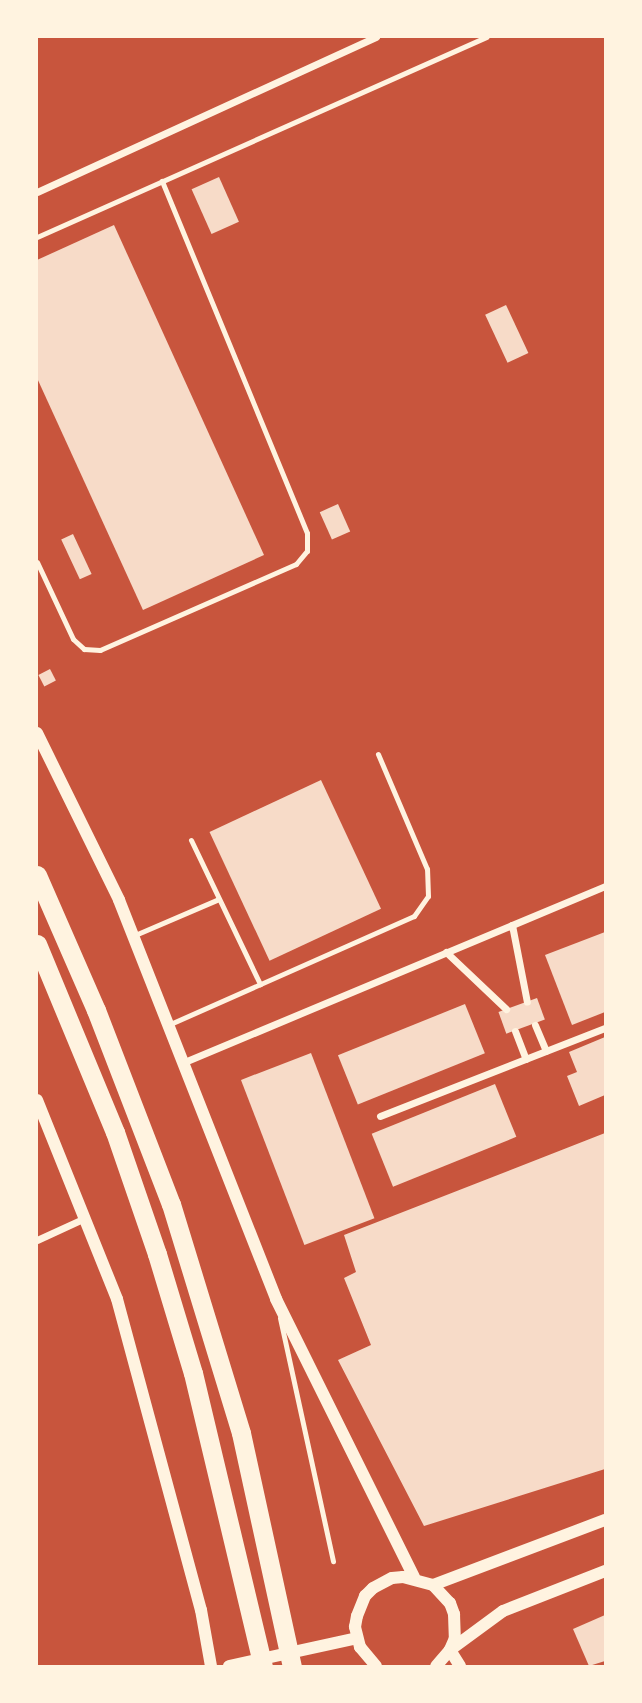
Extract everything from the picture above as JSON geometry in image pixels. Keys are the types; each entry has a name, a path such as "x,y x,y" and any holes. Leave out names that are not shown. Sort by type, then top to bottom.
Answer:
{"highway":[{"path":"37,875 96,1010 171,1204 241,1433 292,1666"},
{"path":"37,944 114,1132 157,1254 193,1373 263,1666"}],"street":[{"path":"37,192 376,37"},
{"path":"37,733 120,900 276,1299 414,1577"},
{"path":"182,1063 605,886"},
{"path":"512,925 527,1002"},
{"path":"446,952 506,1009"},
{"path":"535,1025 546,1051"},
{"path":"380,1116 605,1028"},
{"path":"515,1031 526,1059"},
{"path":"37,1100 117,1299 201,1609 211,1666"},
{"path":"37,1240 85,1217"},
{"path":"433,1585 605,1520"},
{"path":"436,1666 450,1650 503,1611 605,1571"},
{"path":"369,1665 355,1627 360,1606 373,1588 393,1578 414,1577 433,1585 450,1603 454,1614 454,1638 450,1650"},
{"path":"229,1666 357,1638"},
{"path":"450,1650 460,1666"}],"lane":[{"path":"37,237 486,37"},
{"path":"37,562 39,573 74,639 84,649 100,650 296,564 307,551 307,533 162,181"},
{"path":"168,1025 414,916 428,896 427,869 378,754"},
{"path":"191,839 260,984"},
{"path":"134,936 219,899"},
{"path":"276,1299 333,1561"}],"building":[{"path":"219,177 239,222 212,234 192,189"},
{"path":"114,225 264,555 143,610 37,378 37,260"},
{"path":"506,305 528,353 508,363 485,315"},
{"path":"338,504 350,531 332,540 320,512"},
{"path":"73,534 92,574 80,579 61,539"},
{"path":"50,669 56,681 44,686 38,675"},
{"path":"321,780 381,909 270,961 210,832"},
{"path":"605,932 605,1012 572,1025 545,955"},
{"path":"537,998 545,1020 506,1034 498,1012"},
{"path":"465,1004 485,1053 358,1104 338,1055"},
{"path":"605,1037 605,1095 579,1106 567,1076 577,1072 569,1052"},
{"path":"311,1053 374,1218 304,1245 241,1080"},
{"path":"495,1084 516,1137 393,1187 372,1134"},
{"path":"605,1133 605,1469 424,1526 338,1360 371,1345 344,1278 356,1272 344,1235"},
{"path":"605,1615 605,1661 589,1666 573,1629"}]}
